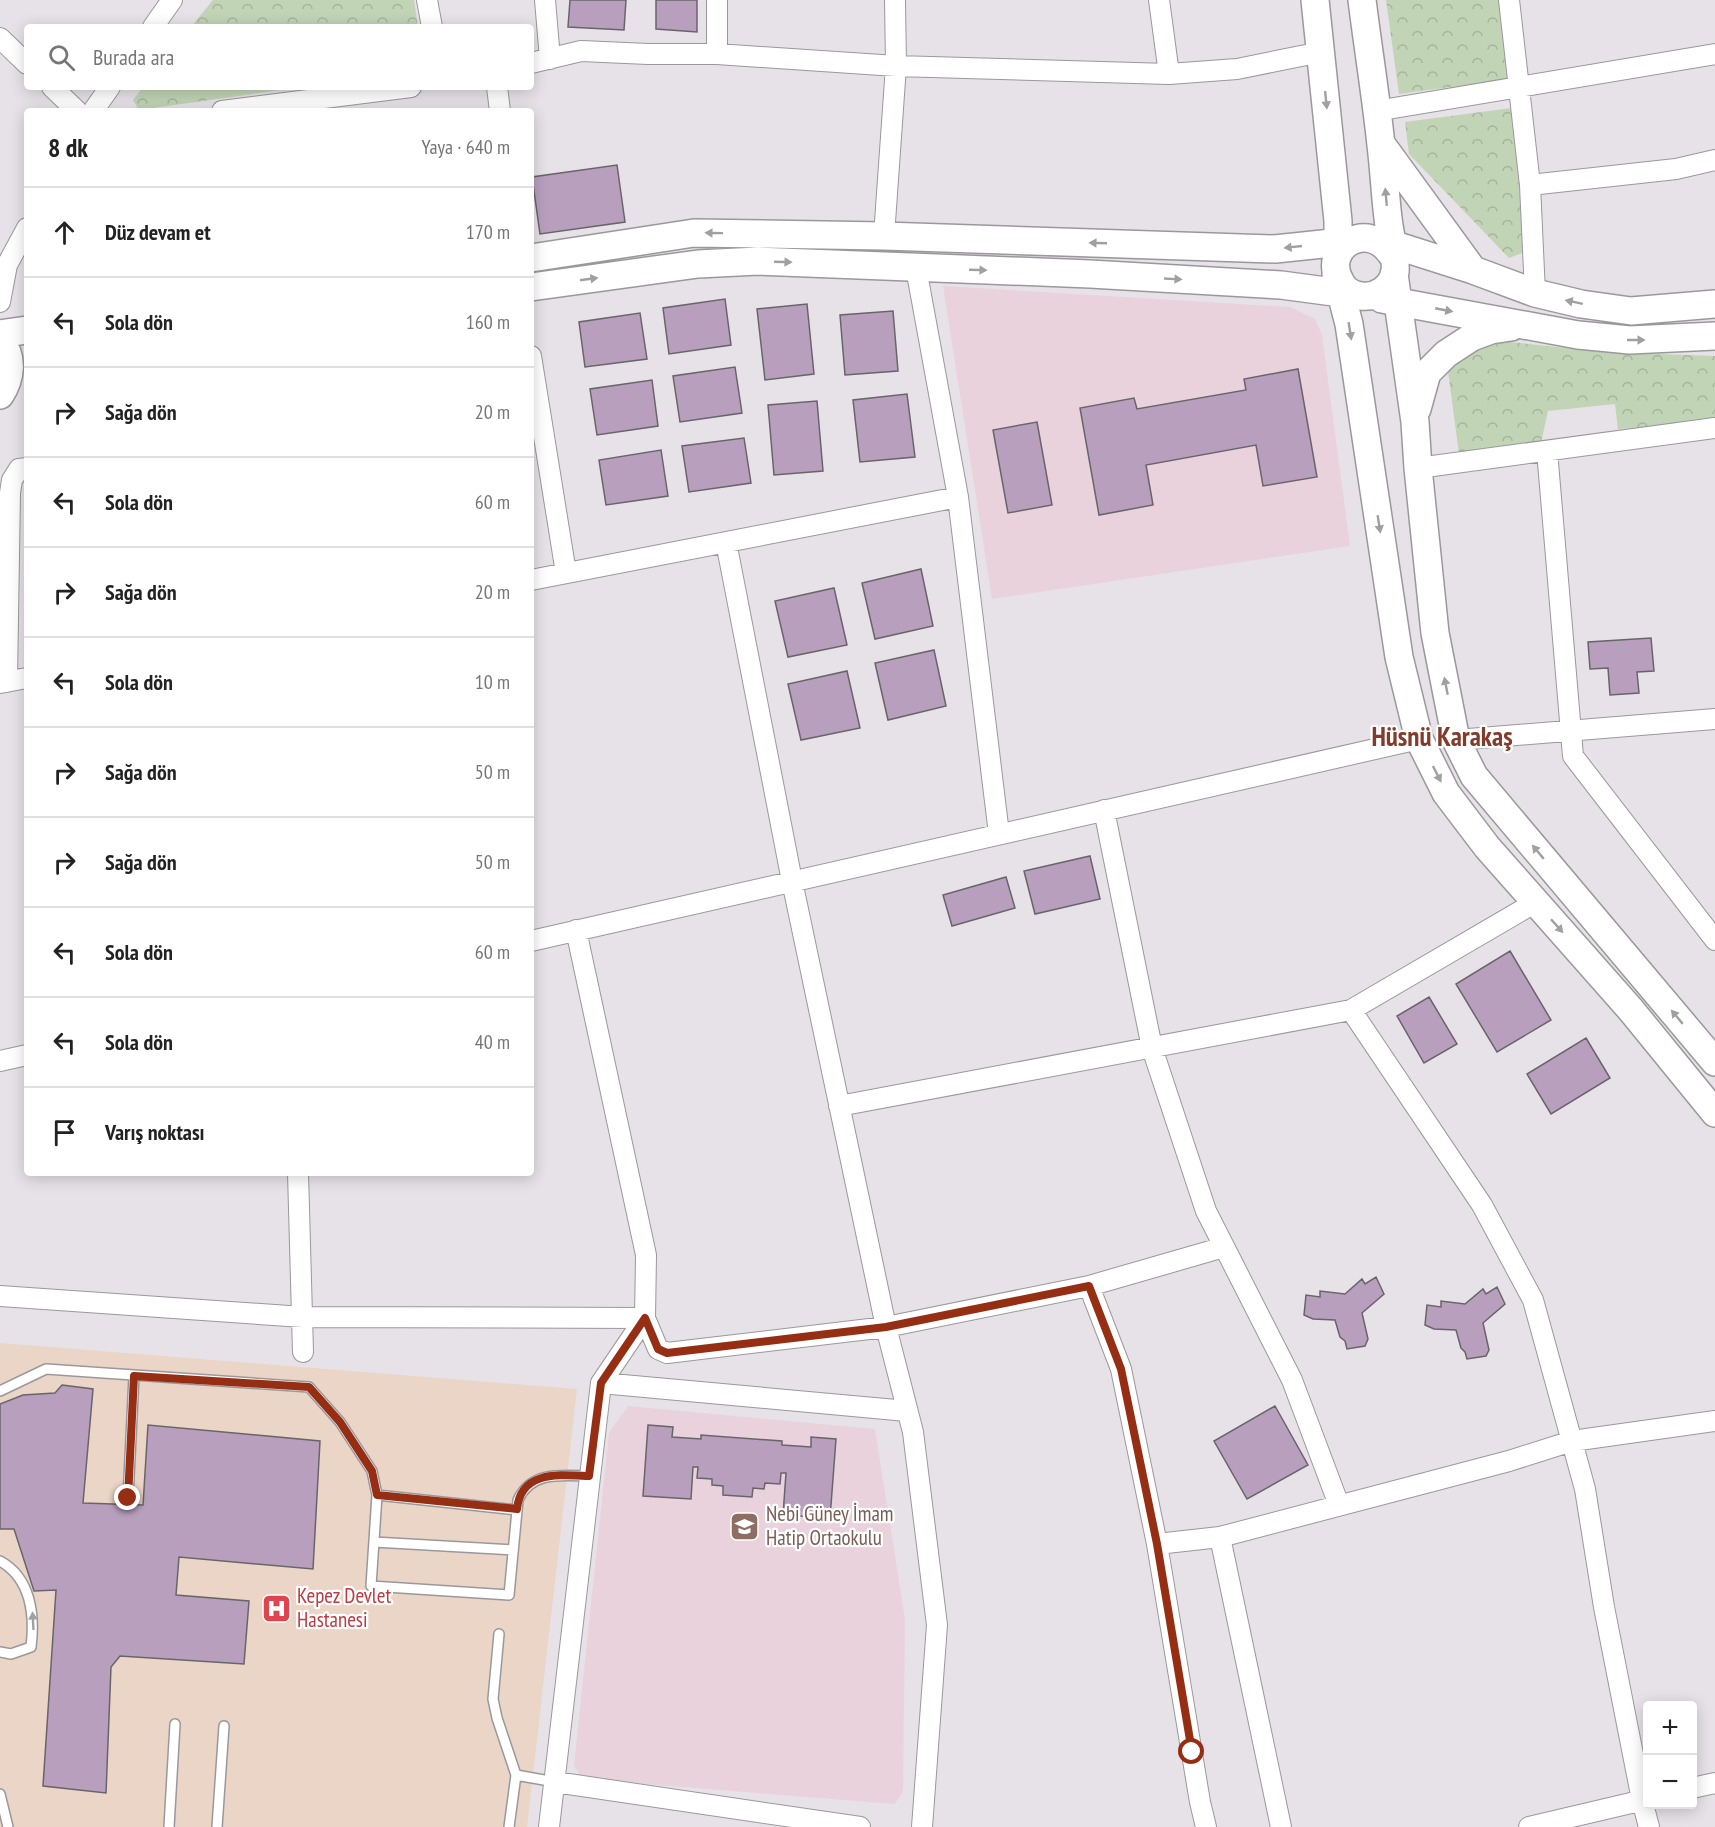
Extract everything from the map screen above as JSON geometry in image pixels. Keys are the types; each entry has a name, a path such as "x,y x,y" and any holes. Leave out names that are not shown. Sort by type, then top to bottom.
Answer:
{"main road":[{"path":"1315,0 1338,221 1347,271 1349,324 1399,657 1419,739 1446,793 1487,848 1631,1010 1715,1113"},
{"path":"534,258 694,233 884,236 1275,249 1347,271 1384,290 1390,283 1381,144 1362,0"},
{"path":"1381,144 1473,270"},
{"path":"1347,271 1370,237 1389,253 1473,270 1535,293 1581,304 1631,311 1715,304"},
{"path":"1389,253 1415,422 1436,633 1456,740 1474,776 1715,1062"},
{"path":"534,287 698,264 758,261 1090,274 1258,284 1347,271 1398,301 1524,326 1578,335 1630,340 1715,336"},
{"path":"1415,422 1419,394 1427,373 1446,354 1472,338 1491,330 1524,326"},
{"path":"0,334 24,330"},
{"path":"0,341 9,358 12,378"}],"street":[{"path":"155,24 172,0"},
{"path":"427,0 431,24"},
{"path":"545,0 540,61 581,51 717,54 896,66 1170,74 1237,69 1321,52"},
{"path":"717,0 717,54"},
{"path":"884,236 896,66 895,0"},
{"path":"1159,0 1170,74"},
{"path":"1509,0 1530,184 1535,293"},
{"path":"0,38 24,61"},
{"path":"1376,111 1715,54"},
{"path":"55,90 74,108"},
{"path":"95,108 108,90"},
{"path":"246,108 387,90"},
{"path":"497,90 500,108"},
{"path":"1530,184 1676,169 1715,160"},
{"path":"0,302 3,269 24,233"},
{"path":"918,279 958,497 999,834"},
{"path":"534,375 566,573"},
{"path":"1418,468 1715,428"},
{"path":"1547,451 1572,756 1715,939"},
{"path":"24,468 19,469 12,480 10,493 4,682 24,679"},
{"path":"534,579 958,497"},
{"path":"726,542 792,881 839,1106 886,1327 913,1432 937,1625 922,1827"},
{"path":"1456,740 1715,718"},
{"path":"534,940 1419,739"},
{"path":"1104,810 1152,1048 1206,1211 1292,1380 1339,1505"},
{"path":"839,1106 1352,1010 1536,902"},
{"path":"576,930 646,1255 645,1318 658,1349 667,1353 886,1327 1089,1286 1224,1247"},
{"path":"1352,1010 1482,1204 1533,1300 1585,1489 1604,1606 1643,1791"},
{"path":"0,1061 24,1056"},
{"path":"298,1176 303,1352"},
{"path":"1089,1286 1121,1369 1157,1544 1206,1827"},
{"path":"0,1296 303,1317 645,1318"},
{"path":"549,1827 601,1383 645,1318"},
{"path":"601,1383 908,1411"},
{"path":"1157,1544 1220,1537 1509,1461 1572,1441 1715,1421"},
{"path":"1220,1537 1281,1827"},
{"path":"555,1782 860,1827"},
{"path":"1697,1787 1715,1783"},
{"path":"1529,1827 1643,1800"},
{"path":"1646,1809 1649,1827"}],"lane":[{"path":"0,1391 46,1369 309,1387 340,1422 372,1471 377,1495 371,1586 509,1595 518,1500 521,1492 535,1480 554,1475 589,1476"},
{"path":"128,1498 134,1376"},
{"path":"377,1495 517,1509"},
{"path":"374,1542 513,1550"},
{"path":"0,1561 12,1568 23,1585 31,1604 34,1627 31,1647 10,1654 0,1652"},
{"path":"499,1634 493,1699 496,1718 516,1775 509,1827"},
{"path":"169,1827 175,1724"},
{"path":"218,1827 224,1726"},
{"path":"516,1775 555,1782"},
{"path":"0,1794 6,1826"}],"shaded area":[{"path":"943,286 1290,307 1315,319 1322,335 1350,546 992,599"},
{"name":"Kepez Devlet Hastanesi","path":"0,1343 577,1389 527,1827 0,1827"},
{"name":"Nebi Güney İmam Hatip Ortaokulu","path":"628,1406 875,1429 905,1619 903,1791 895,1804 582,1779 574,1765 609,1433"}],"green space":[{"path":"213,0 414,0 418,24 193,24"},
{"path":"1386,0 1499,0 1509,79 1399,94"},
{"path":"141,90 280,90 153,108 138,108 133,100"},
{"path":"1512,108 1525,252 1509,258 1409,154 1405,122"},
{"path":"1492,340 1602,352 1715,356 1715,420 1618,429 1615,404 1548,411 1540,447 1459,454 1448,371"}],"building":[{"path":"570,0 626,0 624,30 568,27"},
{"path":"656,0 697,0 697,32 656,29"},
{"path":"617,165 625,222 540,234 534,177"},
{"path":"725,299 731,345 669,354 663,308"},
{"path":"807,304 814,374 765,380 757,309"},
{"path":"893,311 898,371 845,375 840,315"},
{"path":"640,313 647,359 585,367 579,322"},
{"path":"735,367 742,413 680,422 673,376"},
{"path":"1298,369 1317,477 1263,486 1256,445 1146,465 1153,505 1099,515 1080,408 1134,398 1137,409 1246,390 1244,379"},
{"path":"652,380 658,426 597,435 590,389"},
{"path":"907,394 915,457 860,462 853,400"},
{"path":"817,401 823,471 774,475 768,405"},
{"path":"1037,422 1052,505 1008,513 993,430"},
{"path":"744,438 751,483 689,492 682,446"},
{"path":"661,450 668,496 606,505 599,460"},
{"path":"921,569 933,626 875,639 862,583"},
{"path":"834,588 847,645 788,657 775,601"},
{"path":"1651,638 1654,671 1637,672 1639,693 1610,695 1608,668 1590,669 1588,642"},
{"path":"934,650 946,706 888,720 875,663"},
{"path":"847,671 860,728 801,740 788,684"},
{"path":"1090,856 1100,899 1035,914 1024,871"},
{"path":"1006,877 1015,908 952,926 943,895"},
{"path":"1510,951 1551,1020 1497,1052 1456,984"},
{"path":"1429,997 1457,1044 1424,1063 1397,1016"},
{"path":"1586,1038 1610,1078 1551,1114 1527,1074"},
{"path":"1376,1277 1384,1294 1362,1313 1368,1339 1365,1346 1347,1349 1345,1341 1340,1337 1335,1320 1313,1319 1304,1315 1306,1295 1320,1297 1320,1291 1345,1294 1362,1279 1365,1284"},
{"path":"1497,1287 1505,1304 1483,1323 1489,1350 1486,1356 1467,1359 1456,1330 1434,1329 1425,1325 1427,1305 1441,1307 1441,1301 1465,1304 1483,1289 1486,1294"},
{"path":"62,1385 93,1389 83,1503 143,1505 148,1425 320,1441 313,1569 179,1557 176,1595 249,1601 244,1664 120,1656 111,1667 106,1793 43,1786 56,1590 34,1591 14,1529 0,1529 0,1404 23,1395 55,1393"},
{"path":"1275,1406 1308,1465 1247,1499 1214,1441"},
{"path":"648,1425 673,1427 672,1437 701,1439 701,1435 782,1441 782,1445 811,1447 811,1437 836,1439 830,1518 783,1515 786,1473 781,1473 780,1484 765,1483 764,1489 753,1488 752,1497 723,1495 723,1486 712,1485 712,1479 697,1478 698,1467 693,1467 691,1499 643,1496"}],"place":[{"name":"Nebi Güney İmam Hatip Ortaokulu","path":"745,1526"},
{"name":"Kepez Devlet Hastanesi","path":"276,1608"}],"district":[{"name":"Hüsnü Karakaş","path":"1442,737"}],"route":[{"path":"128,1498 134,1376 309,1387 340,1422 372,1471 377,1495 517,1509 521,1492 535,1480 554,1475 589,1476 601,1383 645,1318 658,1349 667,1353 886,1327 1089,1286 1121,1369 1157,1544 1192,1752"}]}
